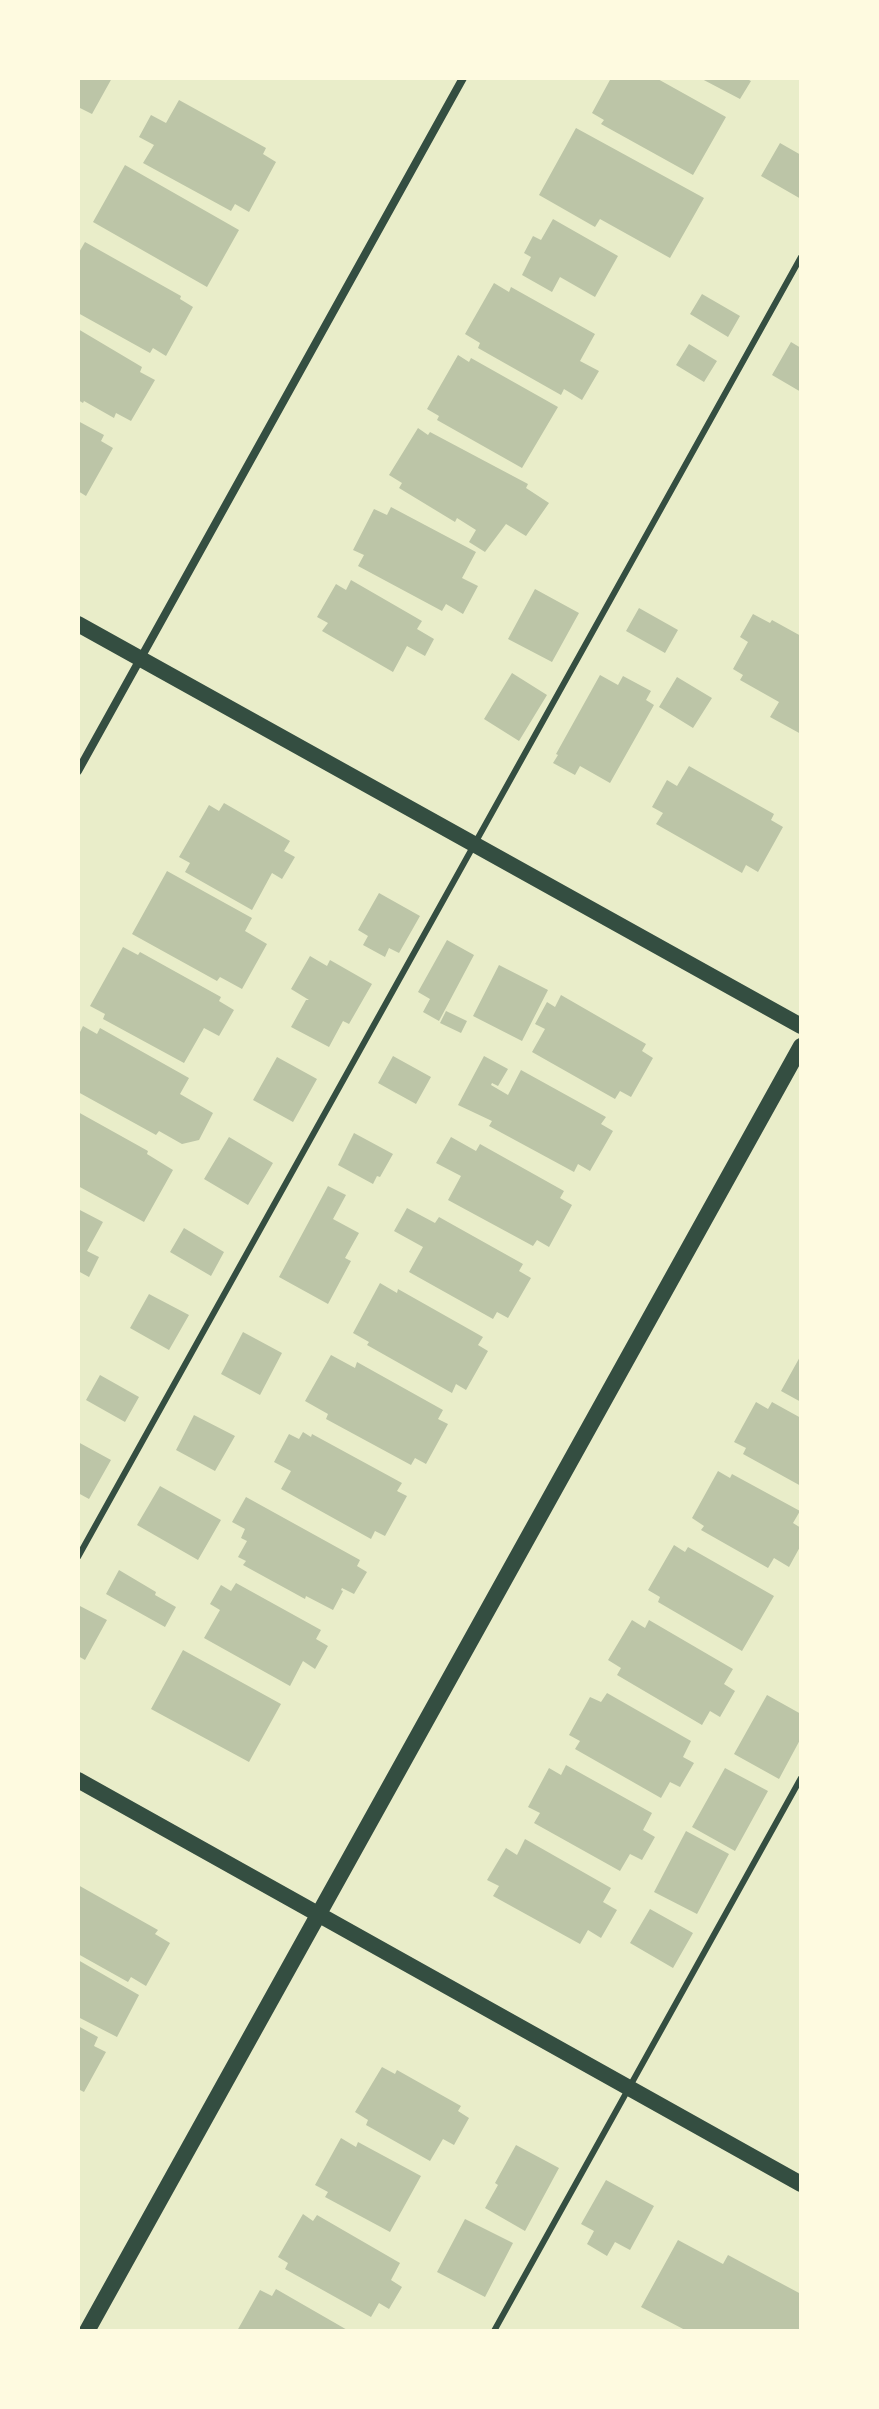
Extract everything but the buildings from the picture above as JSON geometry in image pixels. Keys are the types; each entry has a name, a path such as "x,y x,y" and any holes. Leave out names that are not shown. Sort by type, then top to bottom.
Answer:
{"main road":[{"path":"78,624 801,1026"},
{"path":"87,2331 801,1046"},
{"path":"78,1780 801,2184"}],"street":[{"path":"78,771 463,78"}],"lane":[{"path":"78,1557 801,257"},
{"path":"494,2331 801,1778"}]}
